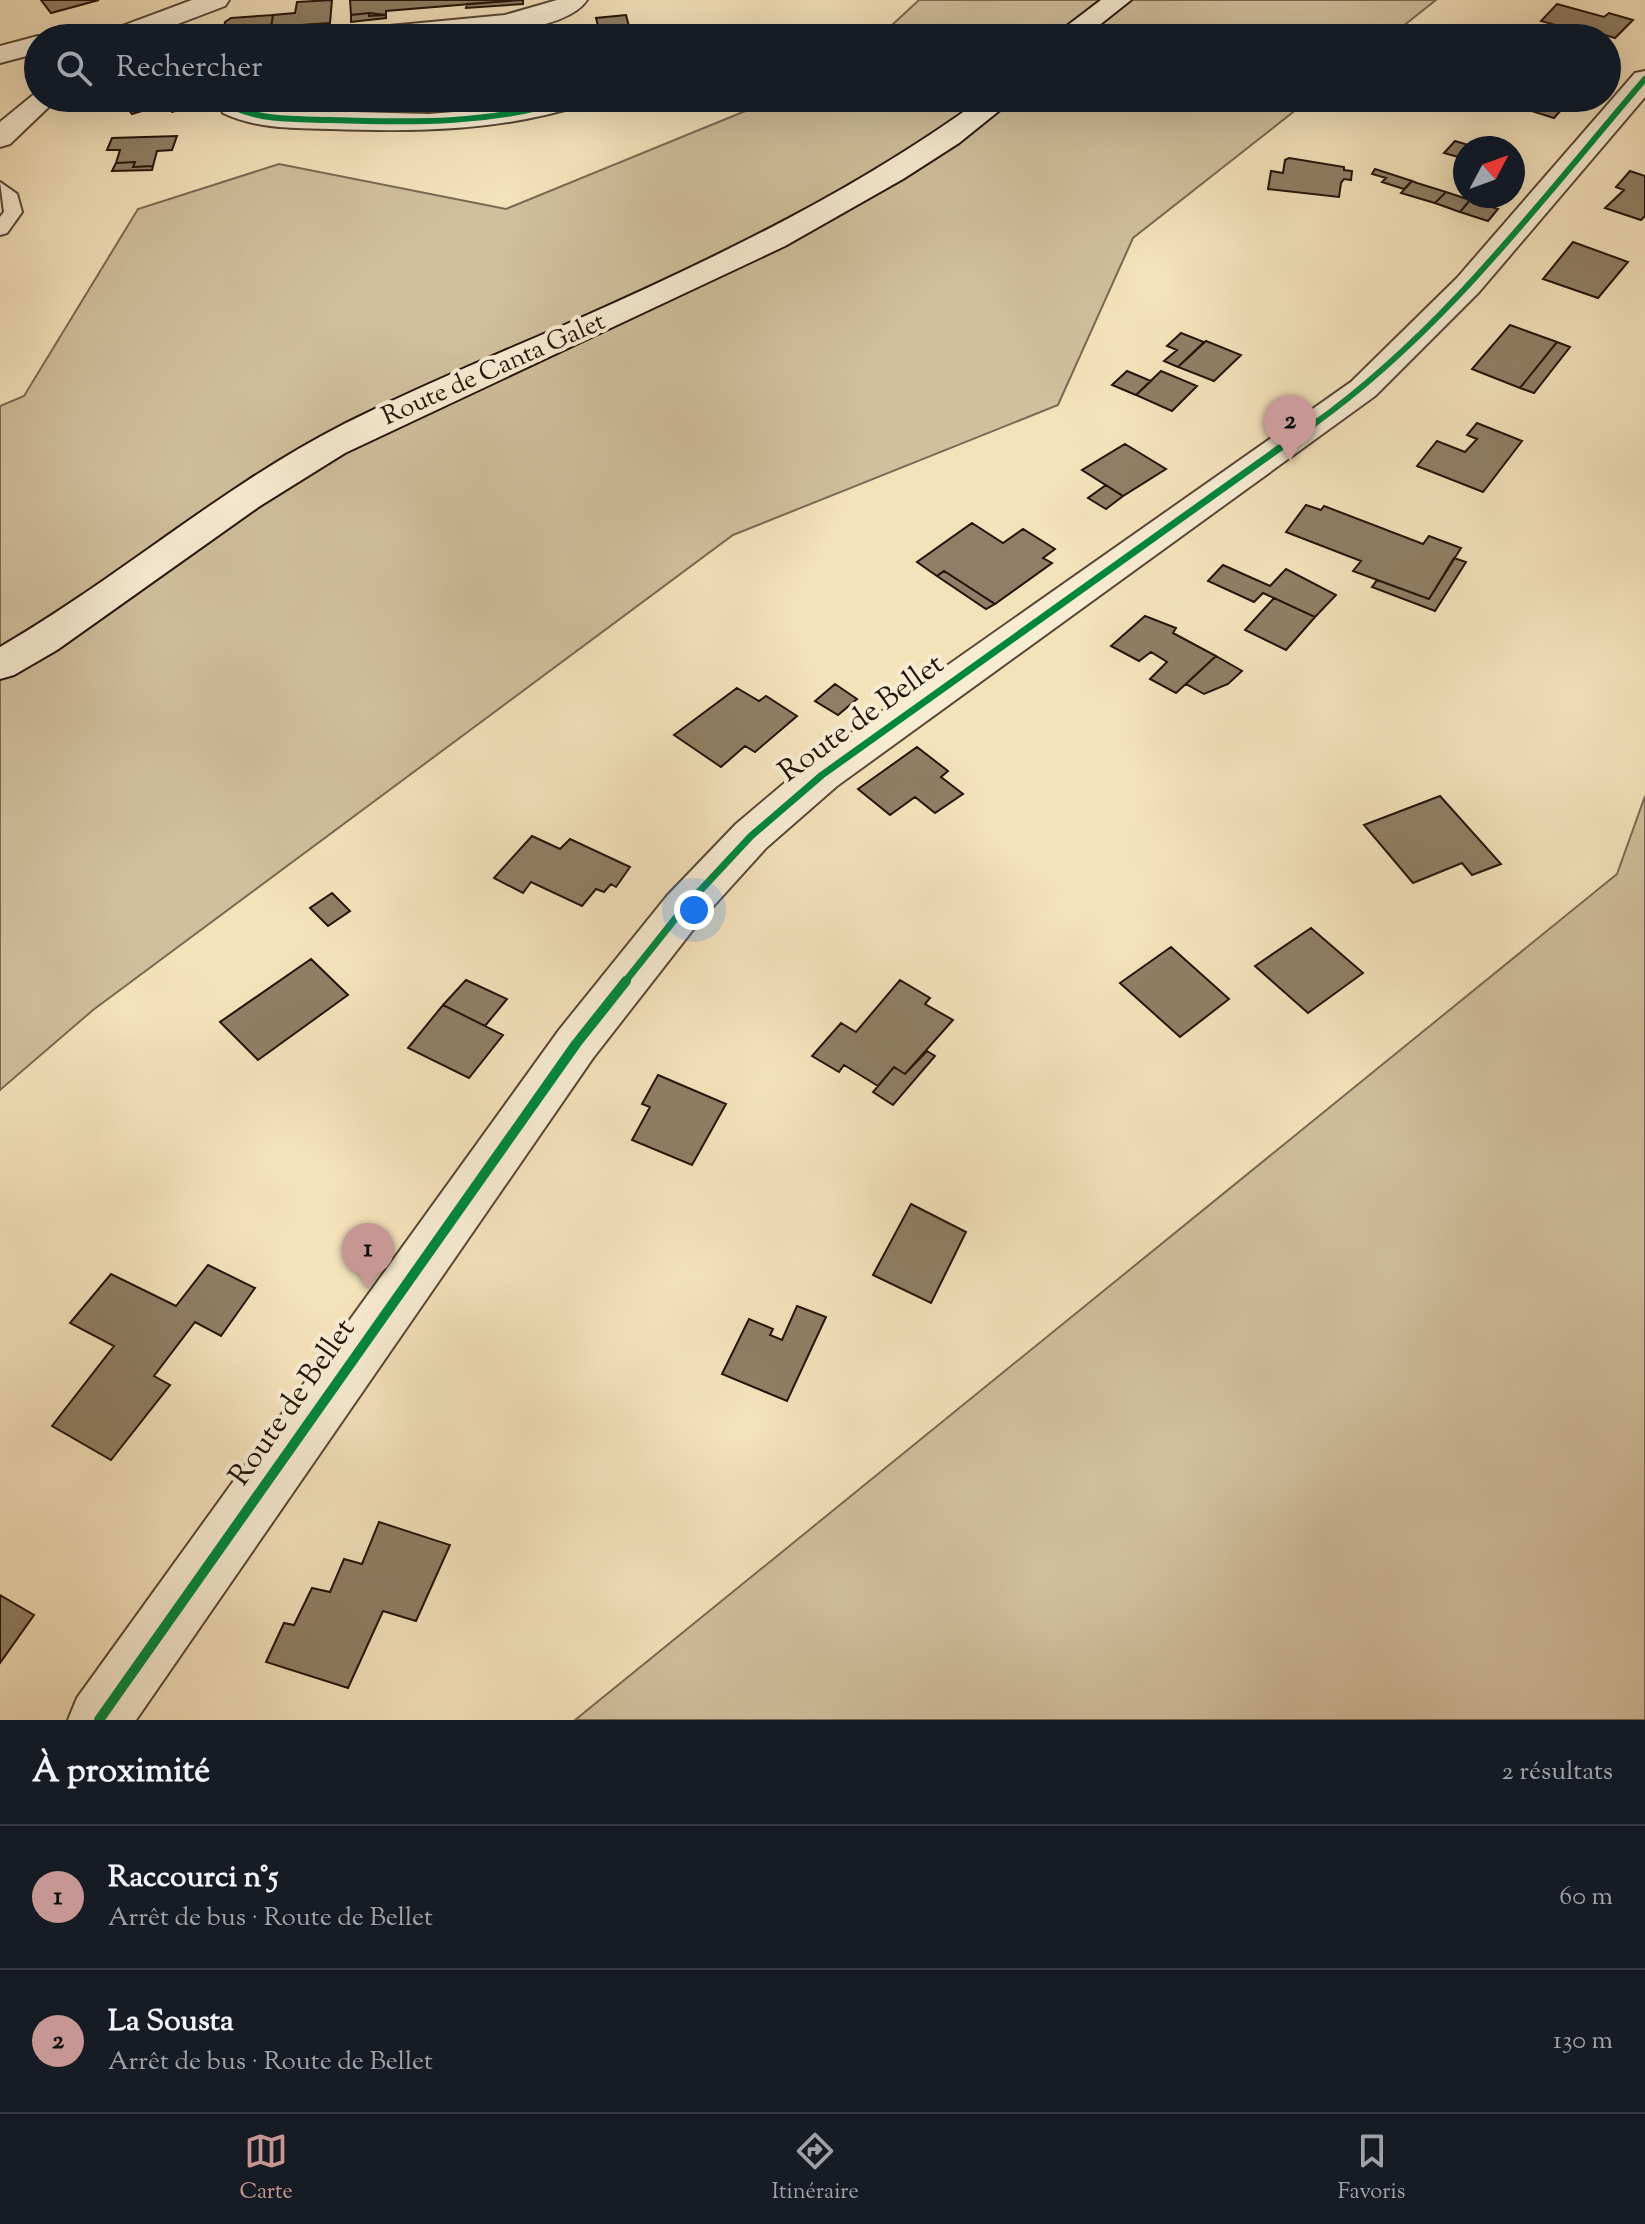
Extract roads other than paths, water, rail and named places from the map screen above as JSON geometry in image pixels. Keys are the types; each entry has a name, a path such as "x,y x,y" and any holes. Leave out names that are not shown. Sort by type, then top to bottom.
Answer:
{"street":[{"path":"148,24 216,0"},
{"path":"486,24 535,19 565,9 574,0"},
{"path":"1085,24 1118,0"},
{"path":"0,55 24,48"},
{"name":"Route de Bellet","path":"1621,107 1645,79"},
{"path":"0,138 29,112"},
{"path":"244,112 279,119 488,122 536,112"},
{"name":"Route de Canta Galet","path":"0,665 45,641 109,597 260,486 334,443 633,308 855,195 980,112"},
{"name":"Route de Bellet","path":"99,1720 576,1044 683,909 732,856 822,775 1363,389 1468,285 1617,112"}],"lane":[{"path":"0,187 11,198 13,212 0,229"}],"place":[{"name":"La Sousta","path":"1290,461"},
{"name":"Raccourci n°5","path":"368,1289"}]}
